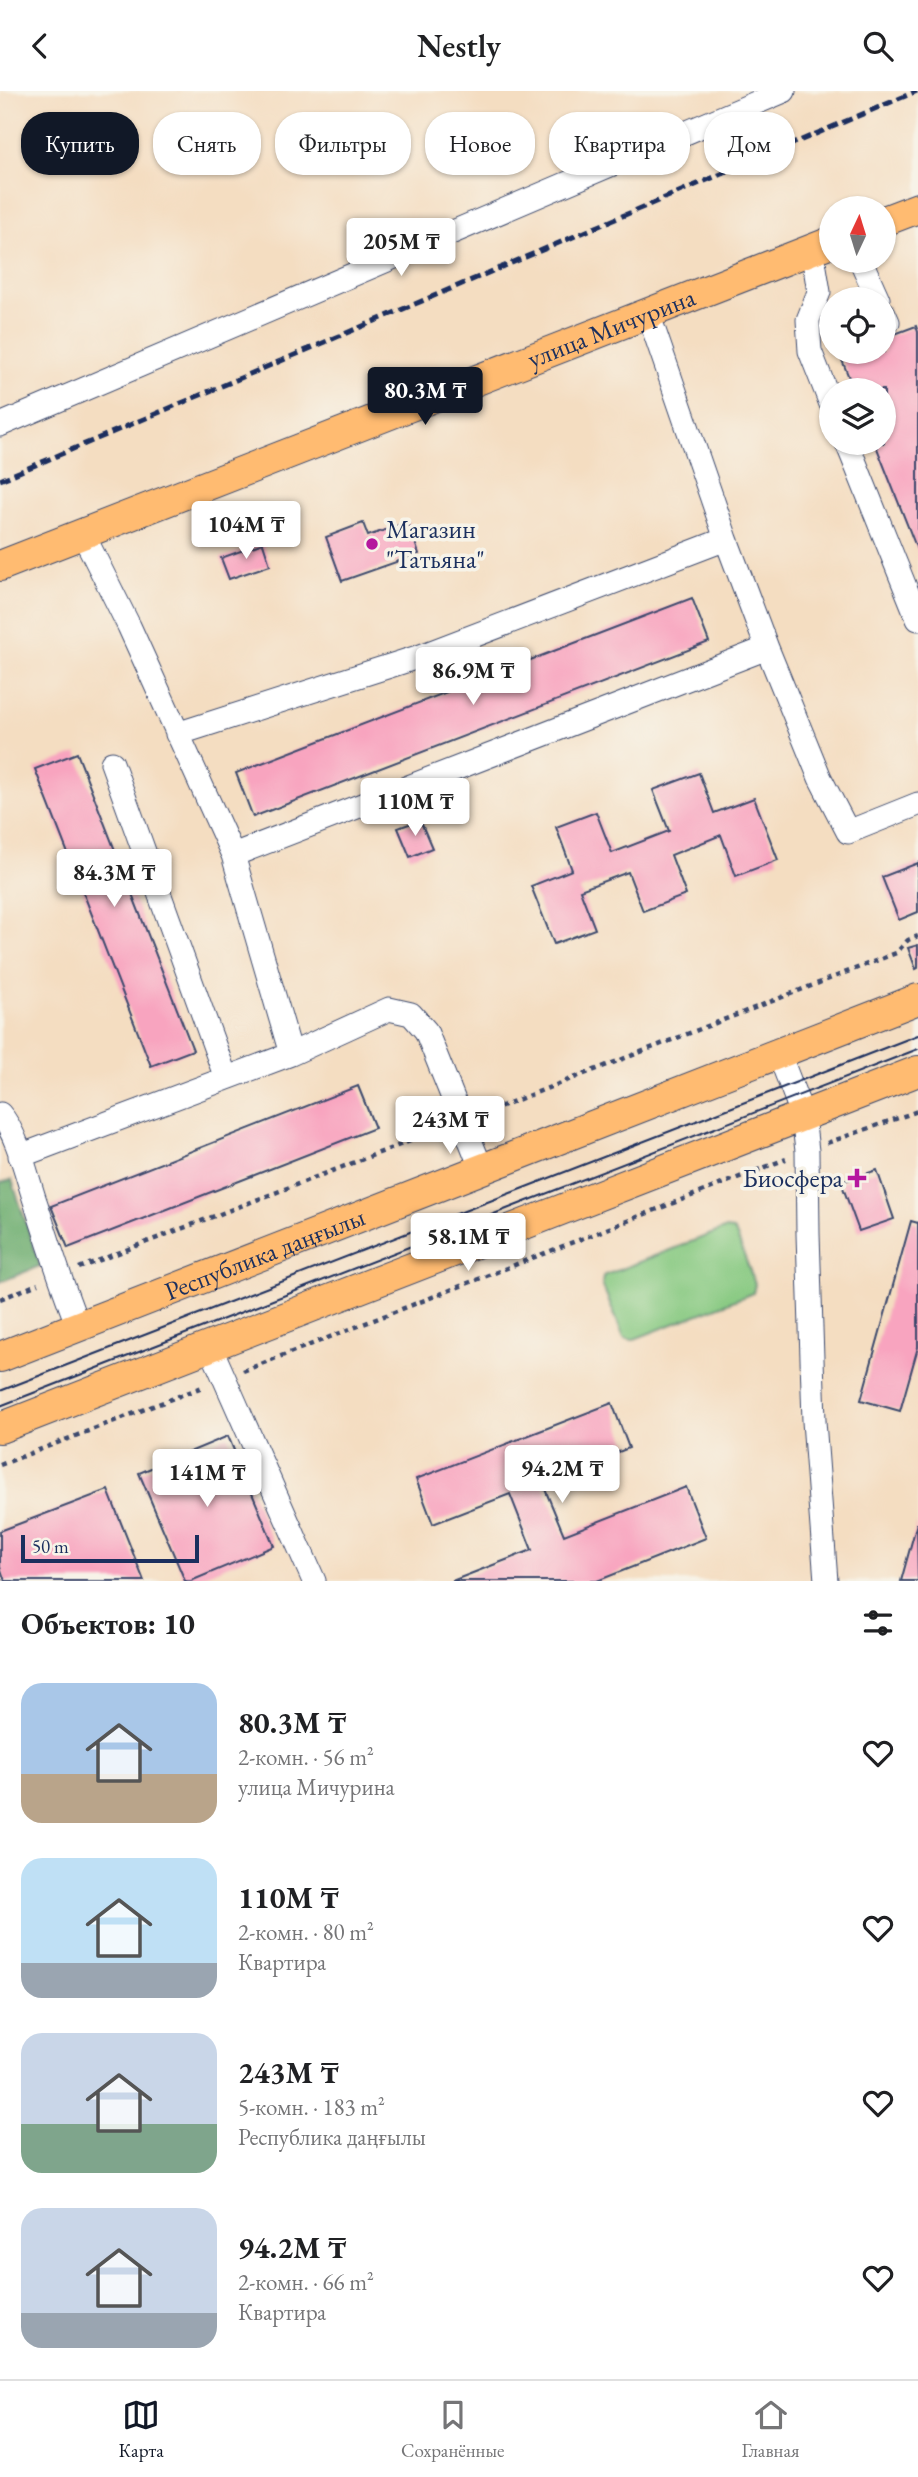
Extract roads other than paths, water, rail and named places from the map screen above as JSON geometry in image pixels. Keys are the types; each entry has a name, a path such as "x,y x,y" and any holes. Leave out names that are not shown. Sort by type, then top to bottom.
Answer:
{"main road":[{"name":"улица Мичурина","path":"0,566 819,246"},
{"name":"Республика даңғылы","path":"0,1357 918,999"},
{"path":"0,1427 918,1071"}],"street":[{"path":"0,425 784,91"},
{"path":"821,273 820,292 808,320 810,351 821,378"},
{"path":"648,313 726,540 767,648 820,778 848,832 918,804"},
{"path":"852,455 918,619"},
{"path":"83,534 129,626 233,855 291,1054"},
{"path":"177,734 421,656 726,540"},
{"path":"233,855 767,648"},
{"path":"112,763 226,1078"},
{"path":"20,1156 291,1054 389,1009 411,1014 426,1031 482,1170"},
{"path":"779,1054 803,1116 807,1151 814,1421 826,1581"},
{"path":"0,1114 20,1156 58,1276 78,1326"},
{"path":"210,1346 314,1581"}],"tram line":[{"path":"0,1391 918,1035"},
{"path":"0,1406 918,1049"}],"railway":[{"path":"0,480 917,91"}],"place":[{"name":"Магазин \"Татьяна\"","path":"372,544"},
{"name":"Биосфера","path":"857,1178"}]}
